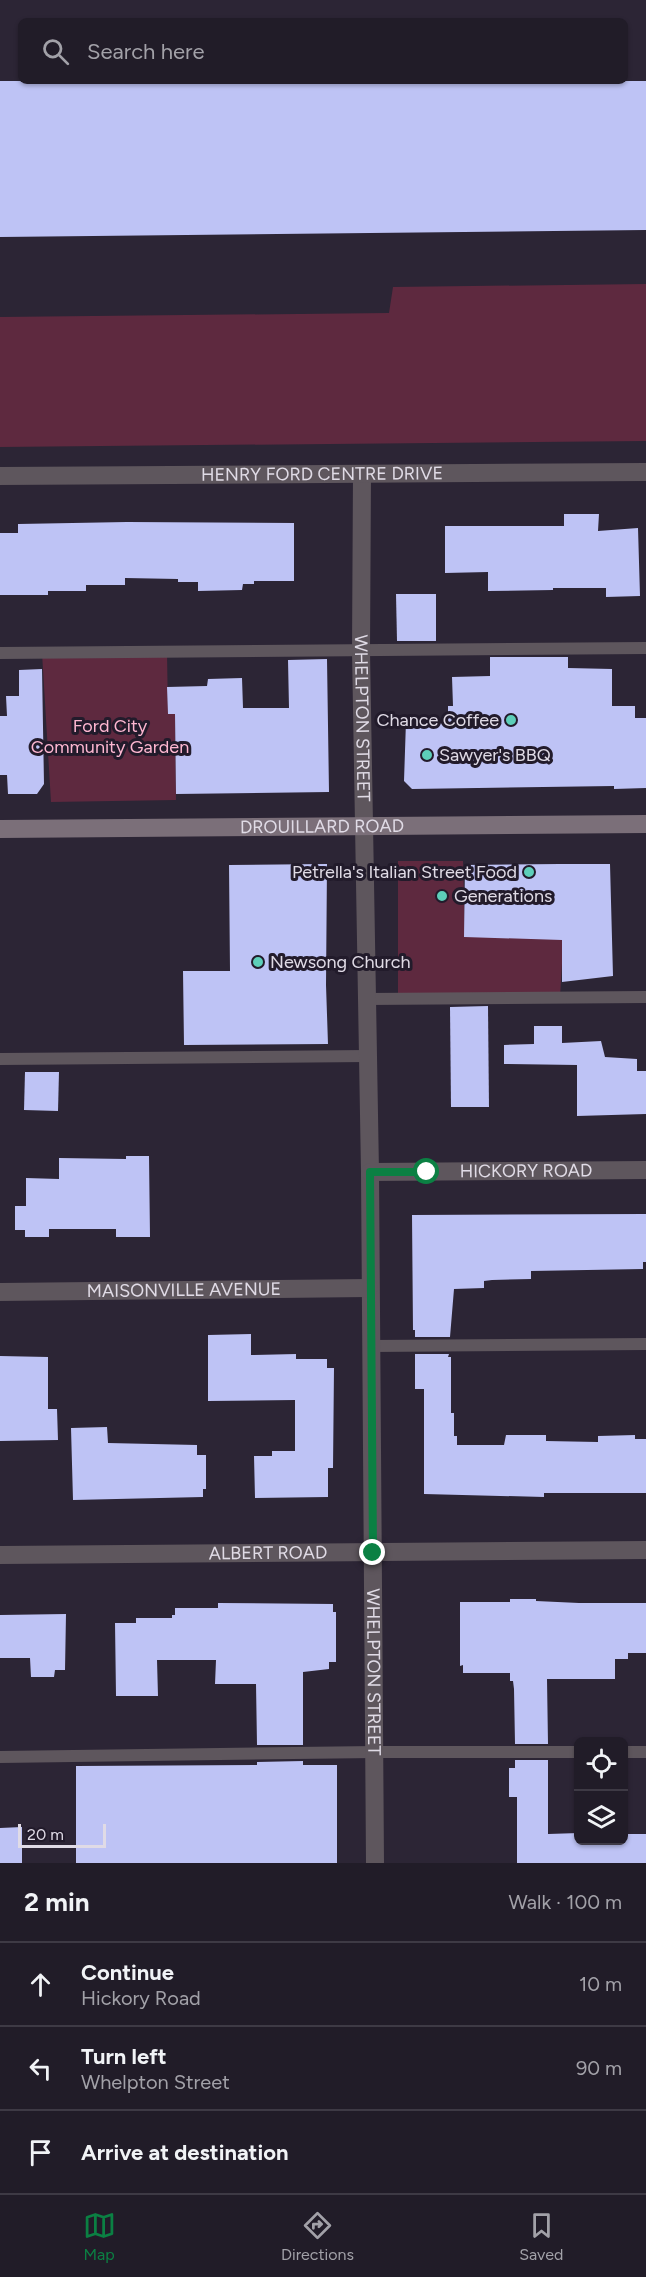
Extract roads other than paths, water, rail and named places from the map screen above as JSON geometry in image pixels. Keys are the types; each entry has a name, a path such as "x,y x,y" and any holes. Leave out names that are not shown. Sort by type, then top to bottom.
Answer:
{"street":[{"name":"HENRY FORD CENTRE DRIVE","path":"0,476 646,472"},
{"name":"WHELPTON STREET","path":"362,474 361,651 370,1172 369,1288 375,1863"},
{"name":"DROUILLARD ROAD","path":"0,829 646,824"},
{"name":"HICKORY ROAD","path":"370,1172 646,1170"},
{"name":"MAISONVILLE AVENUE","path":"0,1292 369,1288"},
{"name":"ALBERT ROAD","path":"0,1555 646,1550"}],"lane":[{"path":"0,653 646,648"},
{"path":"367,999 646,997"},
{"path":"0,1059 368,1056"},
{"path":"371,1346 646,1344"},
{"path":"0,1757 574,1752"},
{"path":"628,1752 646,1752"}],"place":[{"name":"Chance Coffee","path":"511,720"},
{"name":"Sawyer's BBQ","path":"427,755"},
{"name":"Petrella's Italian Street Food","path":"529,872"},
{"name":"Generations","path":"442,896"},
{"name":"Newsong Church","path":"258,962"}],"park label":[{"name":"Ford City Community Garden","path":"110,736"}]}
